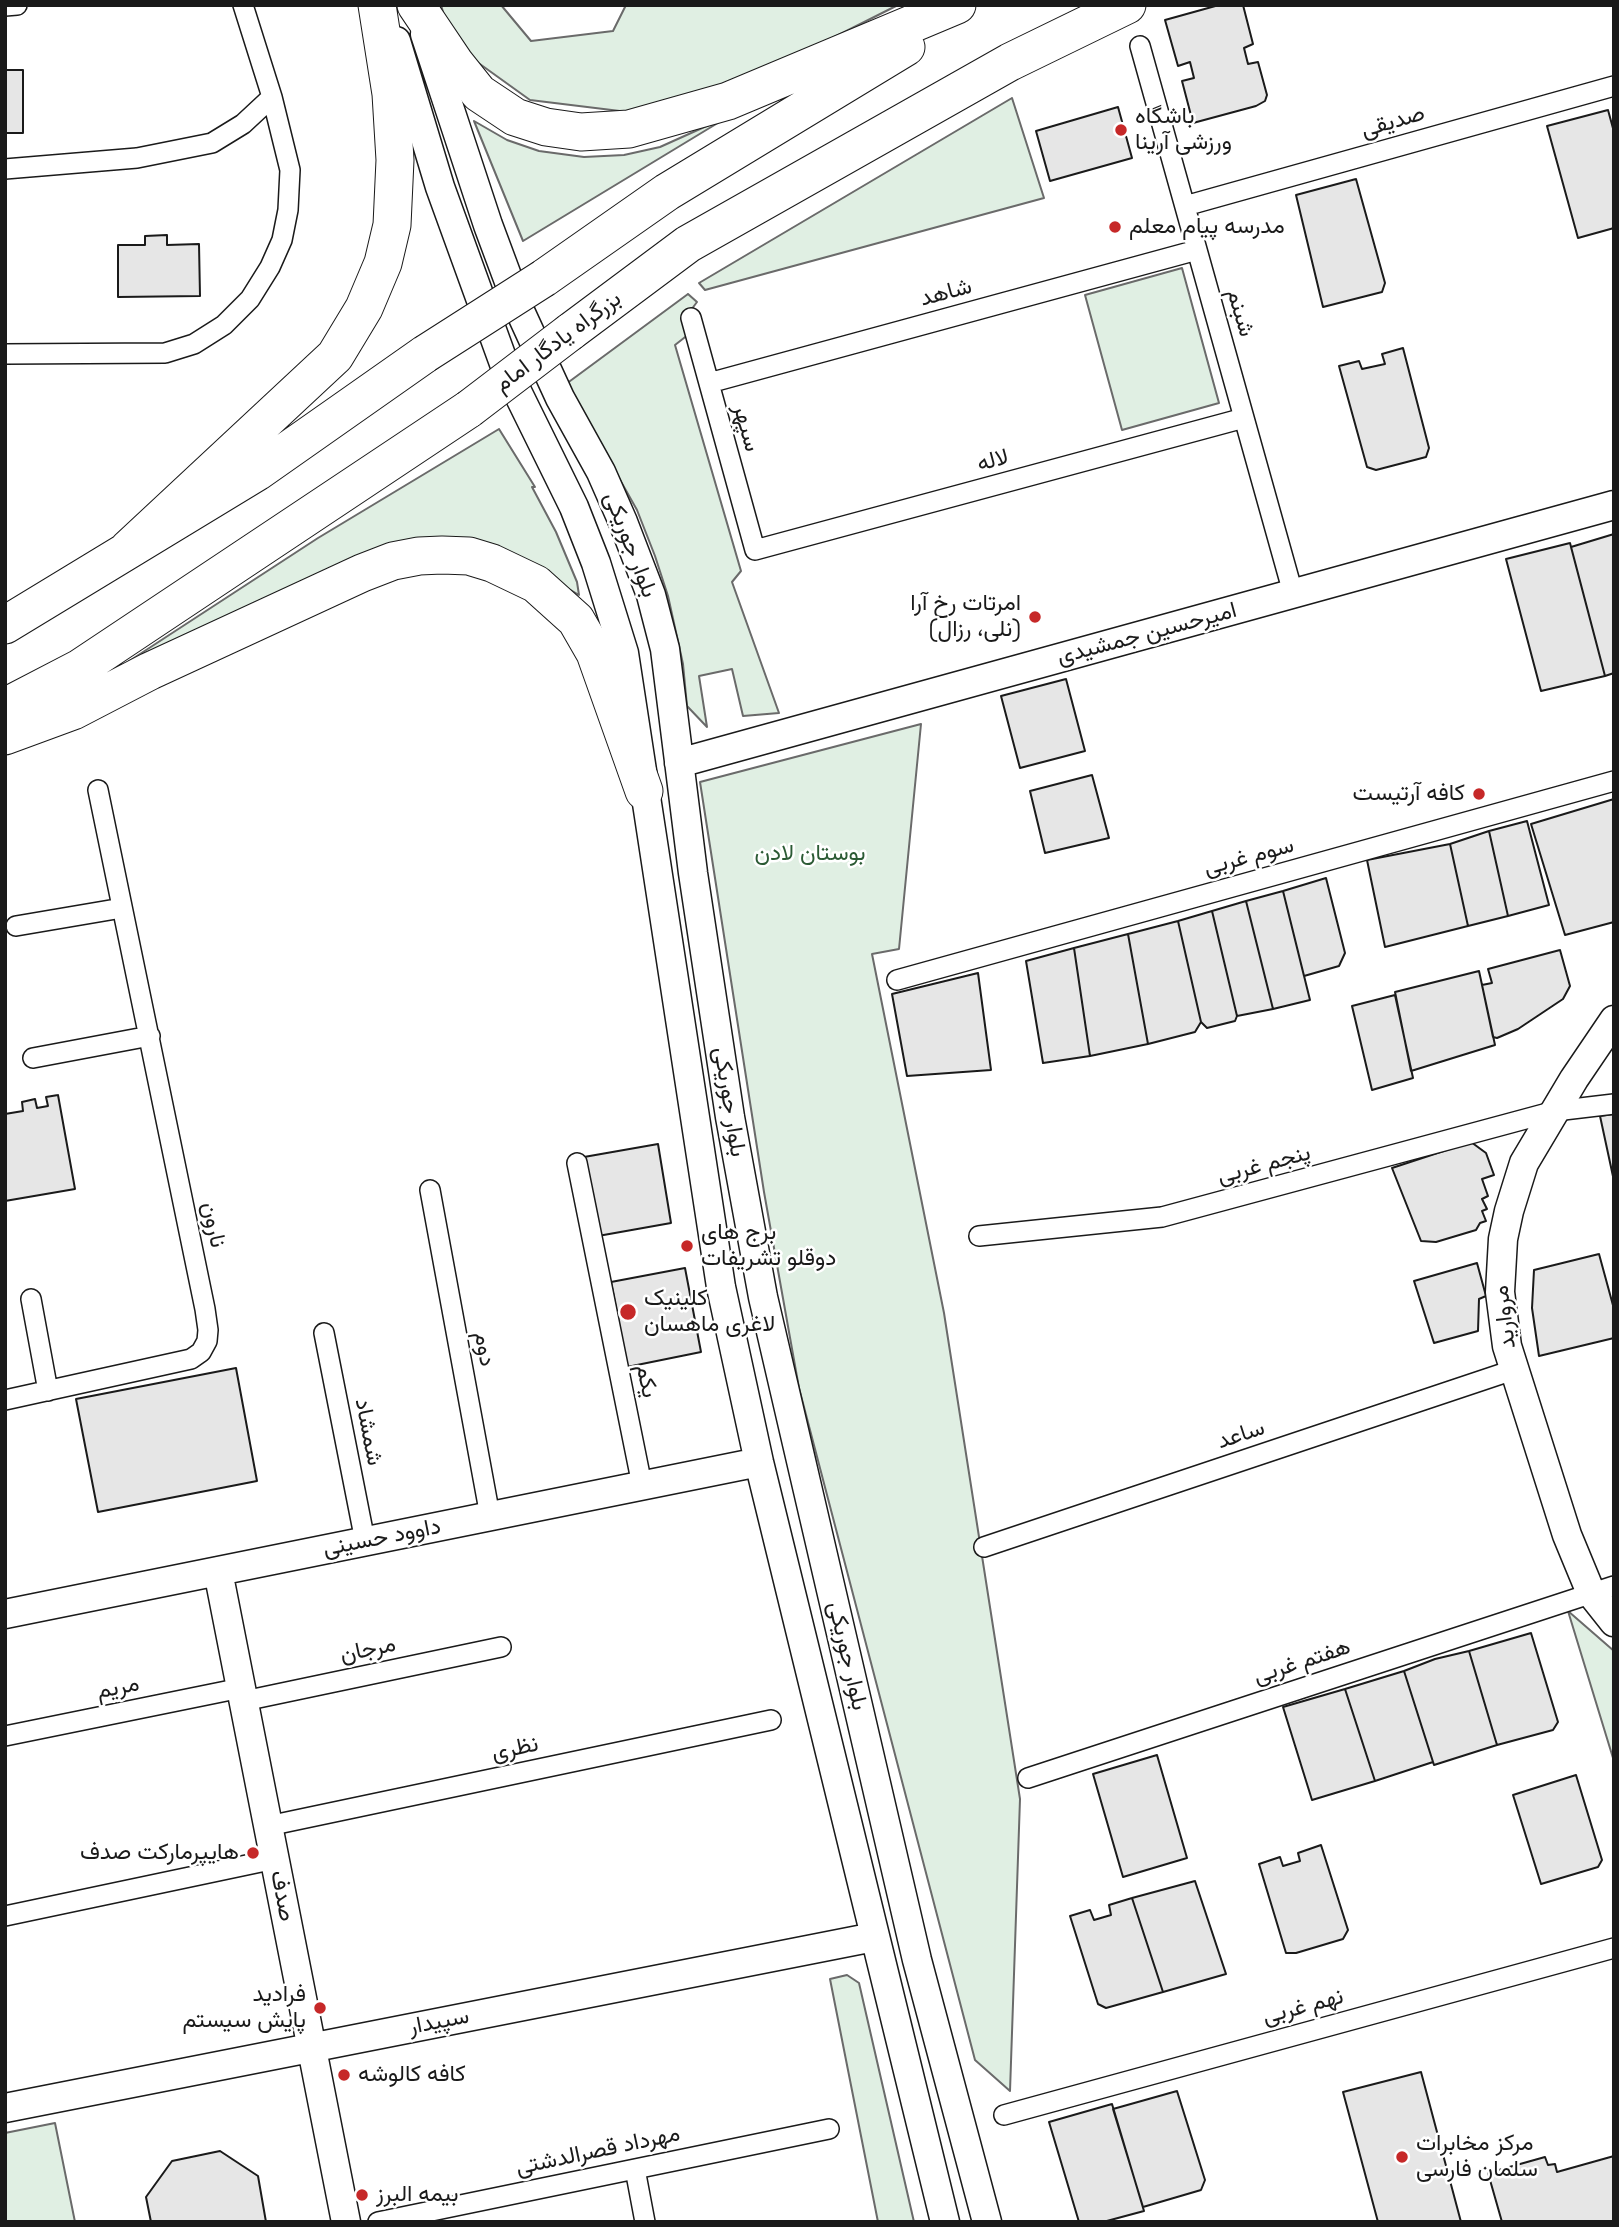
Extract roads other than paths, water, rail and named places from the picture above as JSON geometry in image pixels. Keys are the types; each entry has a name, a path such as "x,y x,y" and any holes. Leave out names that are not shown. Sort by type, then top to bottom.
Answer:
{"highway":[{"path":"128,549 335,356 364,308 383,263 391,225 395,160 391,94 377,5"},
{"path":"416,5 479,93 515,117 546,127 581,132 629,129 729,101 957,5"},
{"path":"5,625 257,472 425,354 544,278 667,192 976,5"},
{"name":"بزرگراه یادگار امام","path":"5,707 92,661 469,409 688,244 1010,62 1127,5"},
{"path":"5,736 73,711 150,671 362,573 393,561 419,556 469,556 492,563 536,584 576,620 595,653 644,791"}],"main road":[{"name":"بلوار جوریکی","path":"385,5 440,187 506,369 574,508 596,563 624,653 721,1287 759,1462 945,2222"},
{"name":"بلوار جوریکی","path":"416,5 488,225 520,311 560,398 601,472 651,595 665,649 730,1117 763,1297 917,1961 987,2222"},
{"name":"امیرحسین جمشیدی","path":"679,763 1614,505"},
{"name":"مروارید","path":"1614,1020 1524,1163 1503,1239 1500,1292 1502,1320 1513,1370 1567,1535 1602,1589 1614,1622"},
{"path":"721,1287 763,1297"},
{"name":"داوود حسینی","path":"5,1614 759,1462"},
{"name":"صدف","path":"218,1571 346,2222"},
{"name":"سپیدار","path":"6,2104 312,2048 874,1937"}],"street":[{"path":"5,6 17,5"},
{"path":"5,354 165,353 194,344 224,325 250,299 270,267 282,240 288,211 290,170 272,97 243,5"},
{"name":"شبنم","path":"1140,46 1293,593"},
{"name":"صدیقی","path":"1185,206 1614,86"},
{"path":"5,169 137,158 212,143 243,124 272,97"},
{"name":"شاهد","path":"709,383 1197,250"},
{"name":"سپهر","path":"691,318 755,550"},
{"name":"لاله","path":"755,550 1244,418"},
{"name":"سوم غربی","path":"897,980 1614,782"},
{"name":"نارون","path":"5,1400 191,1359 201,1352 208,1330 97,790"},
{"path":"16,926 122,908"},
{"path":"33,1058 149,1036"},
{"name":"پنجم غربی","path":"979,1236 1162,1217 1555,1111 1614,1104"},
{"name":"یکم","path":"577,1163 642,1485"},
{"name":"دوم","path":"430,1190 490,1516"},
{"path":"31,1299 48,1391"},
{"name":"شمشاد","path":"324,1333 365,1541"},
{"name":"ساعد","path":"984,1547 1513,1370"},
{"name":"هفتم غربی","path":"1028,1778 1602,1589"},
{"name":"مرجان","path":"242,1694 502,1647"},
{"name":"مریم","path":"5,1736 242,1694"},
{"name":"نظری","path":"268,1826 771,1720"},
{"path":"5,1916 275,1859"},
{"name":"نهم غربی","path":"1004,2115 1614,1948"},
{"name":"مهرداد قصرالدشتی","path":"378,2222 829,2129"},
{"path":"635,2169 645,2222"}],"place":[{"name":"باشگاه ورزشی آرینا","path":"1121,130"},
{"name":"مدرسه پیام معلم","path":"1115,227"},
{"name":"امرتات رخ آرا (نلی، رزال)","path":"1035,617"},
{"name":"کافه آرتیست","path":"1479,794"},
{"name":"برج های دوقلو تشریفات","path":"687,1246"},
{"name":"کلینیک لاغری ماهسان","path":"628,1312"},
{"name":"هایپرمارکت صدف","path":"253,1853"},
{"name":"فرادید پایش سیستم","path":"320,2008"},
{"name":"کافه کالوشه","path":"344,2075"},
{"name":"مرکز مخابرات سلمان فارسی","path":"1402,2157"},
{"name":"بیمه البرز","path":"362,2195"}],"park label":[{"name":"بوستان لادن","path":"810,854"}]}
